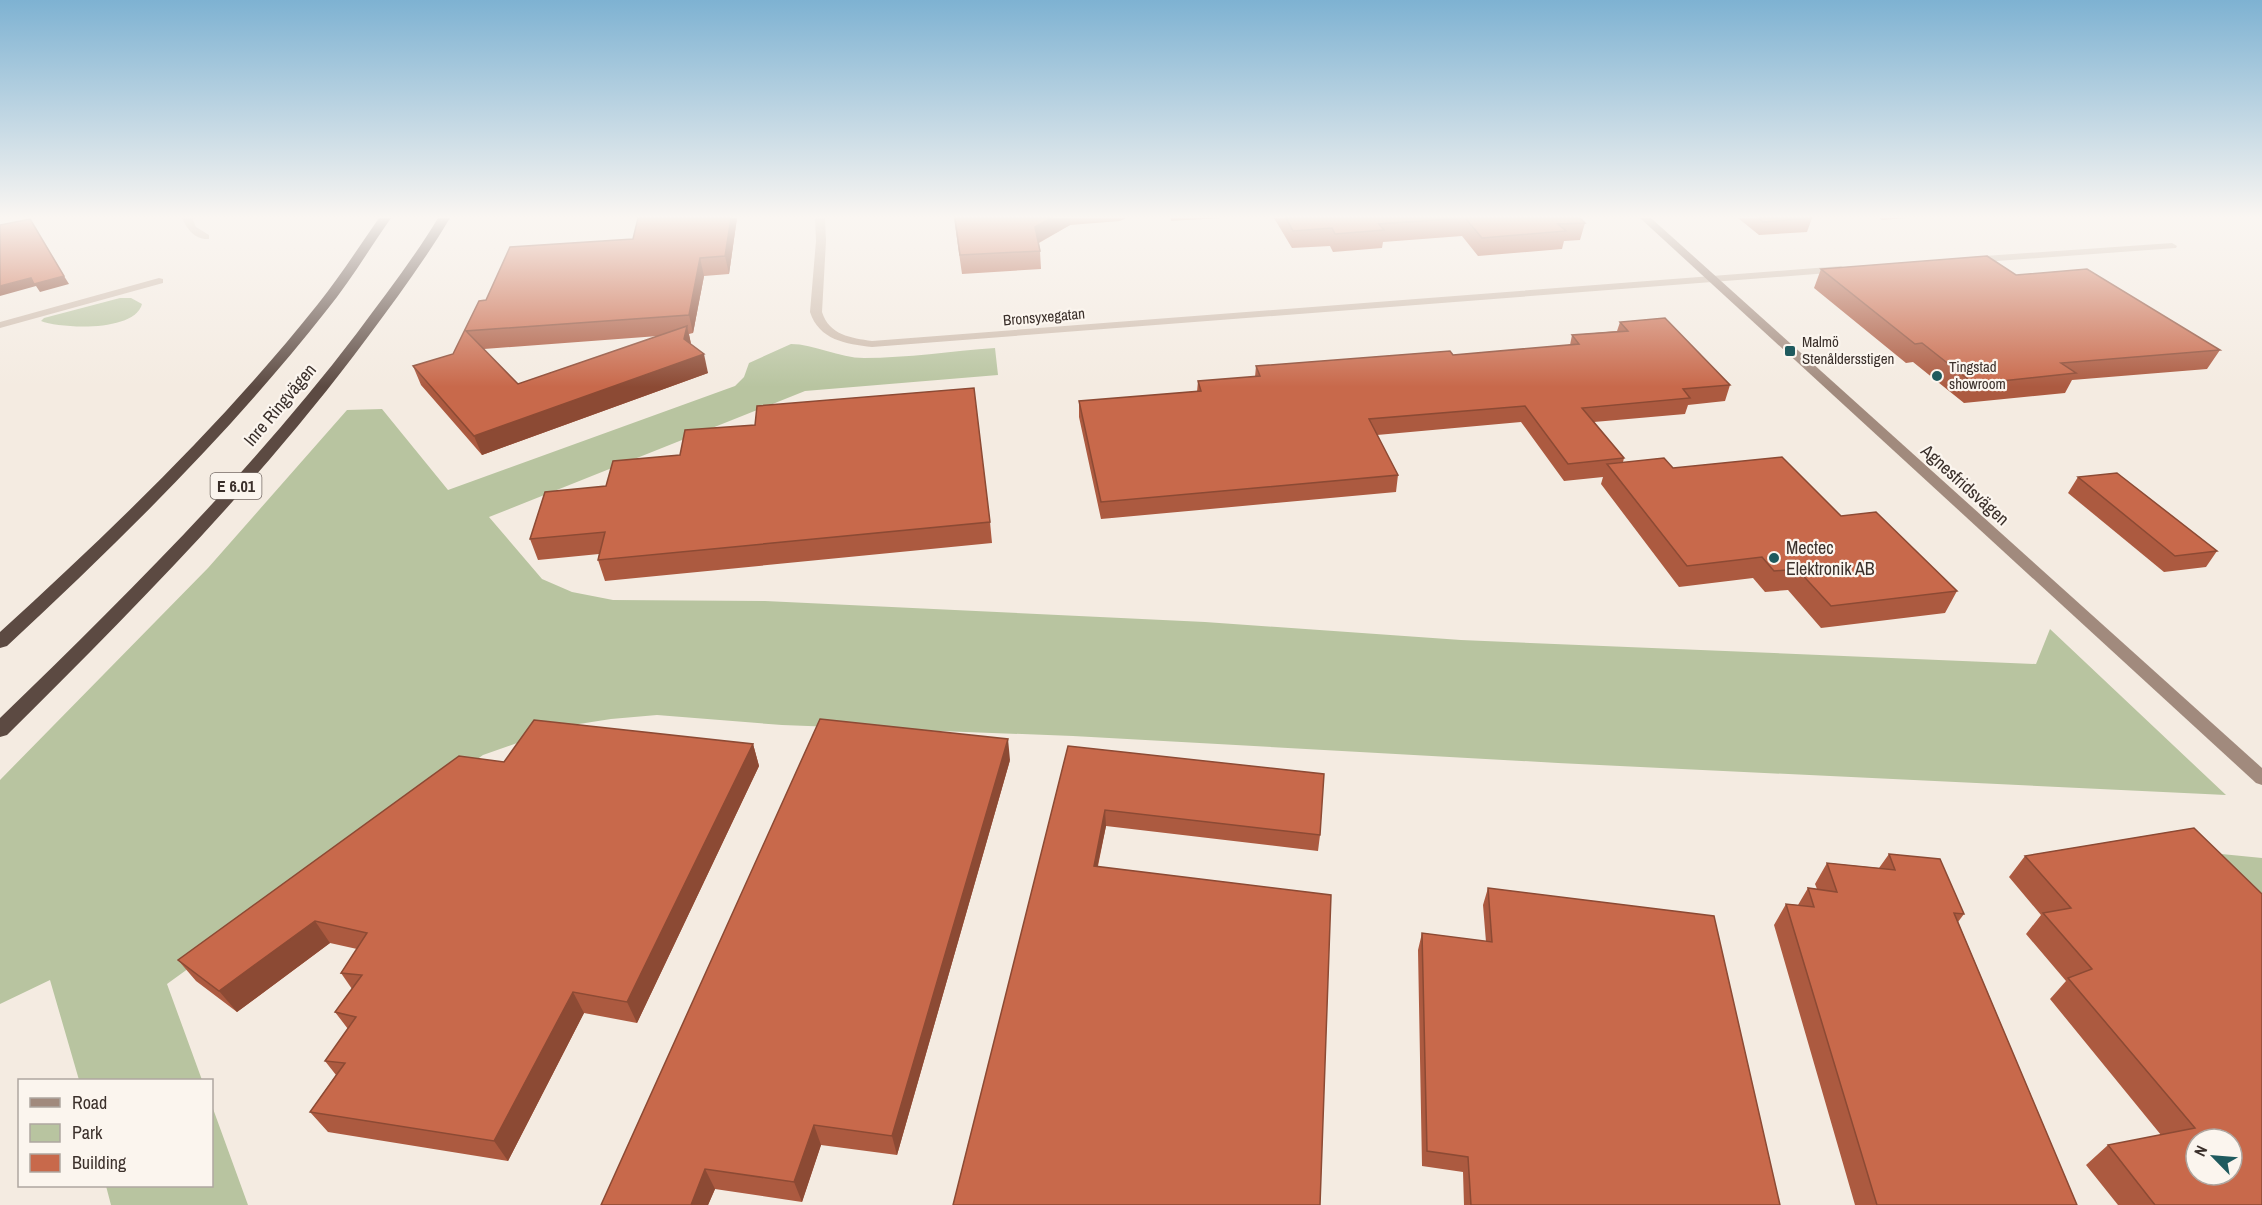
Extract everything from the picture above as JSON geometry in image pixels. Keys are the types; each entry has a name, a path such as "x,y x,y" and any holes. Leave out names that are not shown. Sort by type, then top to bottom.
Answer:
{"highway":[{"name":"Inre Ringvägen","path":"0,642 142,507 239,405 323,307 346,274"},
{"name":"Inre Ringvägen","path":"0,730 182,547 282,435 369,326 405,274"}],"main road":[{"name":"Agnesfridsvägen","path":"1706,274 2262,778"}],"street":[{"name":"Bronsyxegatan","path":"819,274 816,312 818,322 825,331 838,337 872,344 1773,274"},
{"path":"0,325 159,281"}],"green space":[{"path":"120,298 131,298 142,304 137,313 113,324 80,327 41,321 44,318"},
{"path":"791,344 864,358 995,348 998,375 805,391 489,517 542,579 572,592 613,600 765,601 1205,622 1461,640 2036,664 2050,629 2226,795 1558,763 1073,736 782,725 657,715 611,719 566,726 483,755 167,984 202,1079 79,1079 50,980 0,1004 0,780 208,568 347,410 382,409 448,490 735,386 744,377 749,363"},
{"path":"2191,851 2262,858 2262,921"},
{"path":"213,1109 248,1205 111,1205 106,1187 213,1187"}],"building":[{"path":"0,274 64,276 34,284 31,278 0,286"},
{"path":"498,274 697,274 689,315 466,331 518,384 687,326 684,339 704,354 474,436 413,366 453,354 479,301 486,300"},
{"path":"1828,274 2096,274 2220,350 2061,363 2076,373 1974,384 1922,343 1915,344"},
{"path":"1665,318 1730,385 1683,389 1690,398 1582,408 1624,458 1568,464 1525,406 1369,419 1398,475 1101,502 1079,401 1201,391 1198,381 1260,376 1256,366 1450,351 1453,355 1579,344 1572,335 1628,331 1620,322"},
{"path":"974,388 990,522 598,560 605,532 530,539 545,492 606,486 613,461 680,455 685,430 755,425 757,406"},
{"name":"Mectec Elektronik AB","path":"1782,457 1841,516 1876,512 1957,591 1831,606 1797,569 1774,571 1762,557 1687,566 1607,464 1664,458 1673,468"},
{"path":"2117,473 2217,551 2175,556 2078,477"},
{"path":"820,719 1008,739 892,1136 814,1125 794,1182 705,1169 691,1205 601,1205"},
{"path":"534,720 753,744 627,1002 573,992 494,1141 310,1112 345,1063 325,1061 356,1017 335,1012 362,975 341,973 367,933 315,921 219,991 178,960 459,756 504,762"},
{"path":"1068,746 1324,774 1320,835 1105,810 1094,866 1331,895 1320,1205 953,1205"},
{"path":"2194,828 2262,894 2262,1205 2155,1205 2108,1145 2184,1130 2184,1187 2244,1187 2244,1127 2194,1127 2068,978 2092,969 2043,913 2071,908 2025,856"},
{"path":"1889,854 1940,859 1964,914 1954,913 2077,1205 1877,1205 1786,904 1814,907 1808,888 1837,892 1827,863 1895,870"},
{"path":"1488,888 1714,916 1780,1205 1471,1205 1468,1157 1427,1151 1422,933 1492,942"}],"place":[{"name":"Malmö Stenåldersstigen","path":"1790,351"},
{"name":"Tingstad showroom","path":"1937,376"},
{"name":"Mectec Elektronik AB","path":"1774,558"}]}
